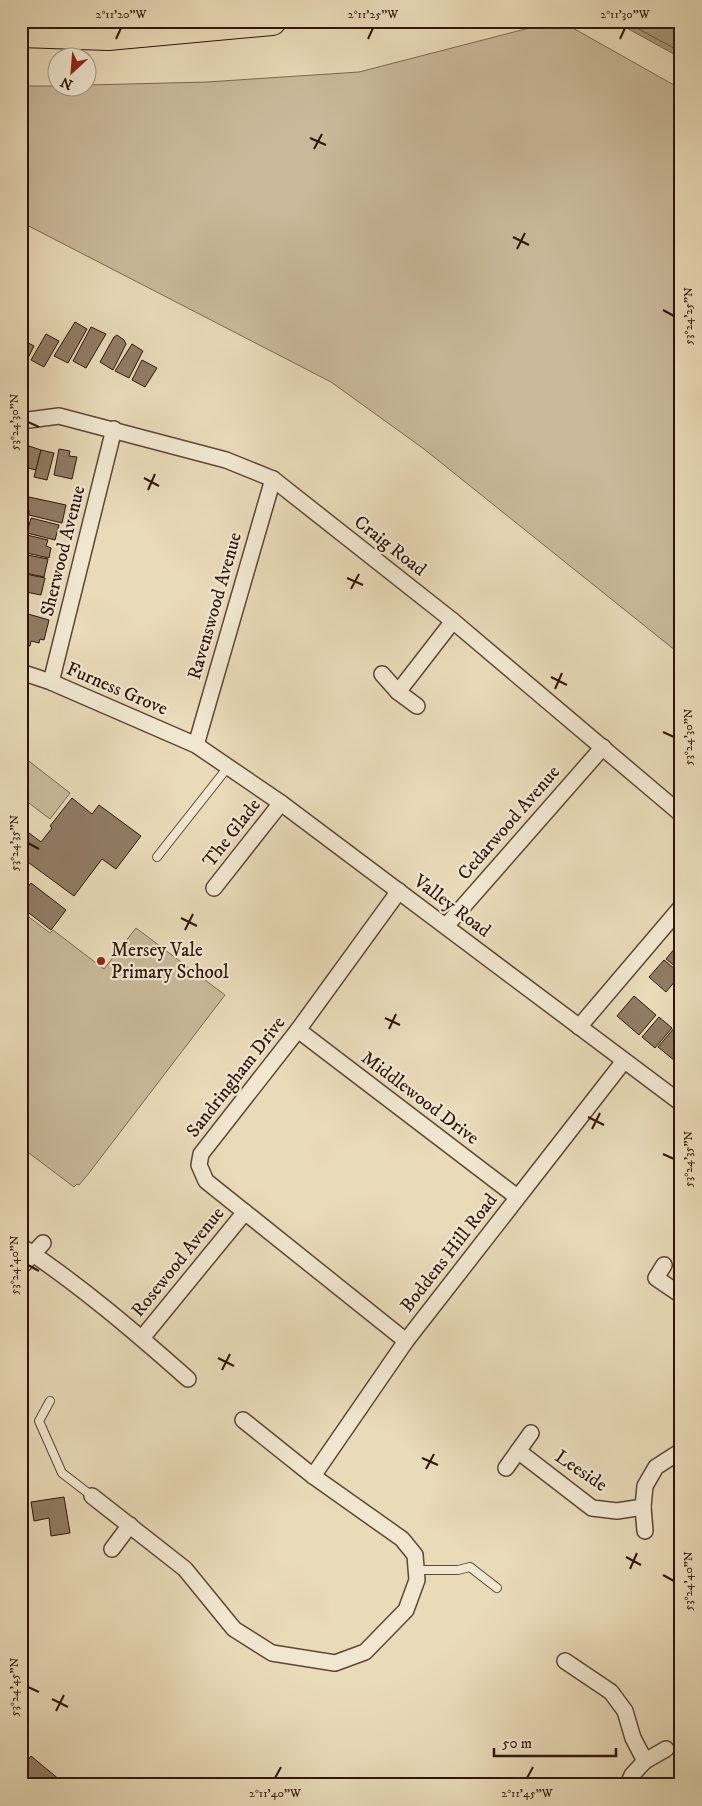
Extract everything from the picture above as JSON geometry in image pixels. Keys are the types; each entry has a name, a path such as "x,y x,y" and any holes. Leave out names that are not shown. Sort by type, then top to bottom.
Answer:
{"highway":[{"path":"21,33 108,36 272,21"}],"street":[{"name":"Craig Road","path":"21,421 59,416 226,460 273,479 453,621 681,814"},
{"name":"Sherwood Avenue","path":"51,682 114,429"},
{"name":"Ravenswood Avenue","path":"196,745 273,479"},
{"path":"398,692 453,621"},
{"name":"Furness Grove","path":"21,672 51,682 196,745"},
{"path":"382,674 398,692 417,706"},
{"name":"Valley Road","path":"196,745 281,803 681,1103"},
{"name":"Cedarwood Avenue","path":"446,926 603,747"},
{"name":"The Glade","path":"214,888 281,803"},
{"name":"Sandringham Drive","path":"399,891 298,1030 201,1154 199,1165 206,1181 406,1341"},
{"path":"579,1026 681,907"},
{"name":"Middlewood Drive","path":"298,1030 517,1197"},
{"name":"Boddens Hill Road","path":"313,1476 406,1341 624,1061"},
{"name":"Rosewood Avenue","path":"142,1338 244,1212"},
{"name":"Rosewood Avenue","path":"30,1252 142,1338 188,1379"},
{"path":"664,1265 656,1278 681,1295"},
{"path":"92,1496 185,1569 234,1629 272,1653 334,1663 365,1652 406,1610 417,1580 415,1555 402,1538 313,1476 243,1420"},
{"path":"506,1468 531,1433"},
{"name":"Leeside","path":"518,1451 592,1508 617,1511 643,1507"},
{"path":"644,1531 643,1507 645,1486 656,1467 681,1451"},
{"path":"112,1549 130,1525"},
{"path":"565,1661 611,1692 625,1711 634,1738 645,1761"},
{"path":"628,1785 632,1775 645,1761 666,1750"}],"lane":[{"path":"157,856 228,767"},
{"path":"50,1400 39,1421 62,1473 92,1496"},
{"path":"416,1570 458,1570 470,1567 496,1588"}],"shaded area":[{"path":"537,26 571,27 681,89 681,655 424,449 331,382 21,222 21,86 48,86 48,98 98,98 98,85 207,82 359,72"},
{"path":"21,755 70,793 50,819 21,797"},
{"path":"21,911 50,933 53,930 104,969 136,928 225,995 89,1173 79,1185 77,1184 74,1187 21,1147"}],"water":[{"path":"614,21 681,21 681,58"}],"building":[{"path":"75,322 87,329 68,363 54,356"},
{"path":"91,327 106,334 86,368 73,361"},
{"path":"46,334 59,341 44,367 31,360"},
{"path":"117,335 126,344 113,370 100,362"},
{"path":"23,340 34,346 21,372 21,344"},
{"path":"132,344 143,351 129,378 115,371"},
{"path":"142,360 157,368 145,387 132,380"},
{"path":"29,446 41,450 36,470 24,467"},
{"path":"59,449 70,451 69,456 77,457 72,479 54,475"},
{"path":"41,450 54,453 47,480 34,477"},
{"path":"29,497 66,505 62,523 29,515 29,510 26,511"},
{"path":"31,518 59,525 55,540 27,533"},
{"path":"27,535 48,540 46,546 51,548 49,558 22,552"},
{"path":"22,554 48,559 44,577 21,572"},
{"path":"21,573 45,578 41,595 21,591"},
{"path":"21,612 49,620 44,640 40,639 39,643 31,641 30,646 23,645 23,648 21,648"},
{"path":"72,798 92,814 99,805 141,836 116,869 102,859 74,896 21,857 21,827 41,842 52,828 50,826"},
{"path":"31,883 66,910 51,930 21,907 21,896"},
{"path":"681,943 681,971 666,959"},
{"path":"664,960 681,974 666,992 649,977"},
{"path":"634,996 656,1015 639,1035 617,1016"},
{"path":"659,1017 672,1028 655,1048 642,1037"},
{"path":"675,1027 681,1032 681,1055 675,1061 658,1047"},
{"path":"64,1497 70,1533 51,1536 49,1518 34,1521 31,1502"},
{"path":"31,1756 66,1785 34,1785 21,1774 21,1769"}],"place":[{"name":"Mersey Vale Primary School","path":"101,961"}]}
